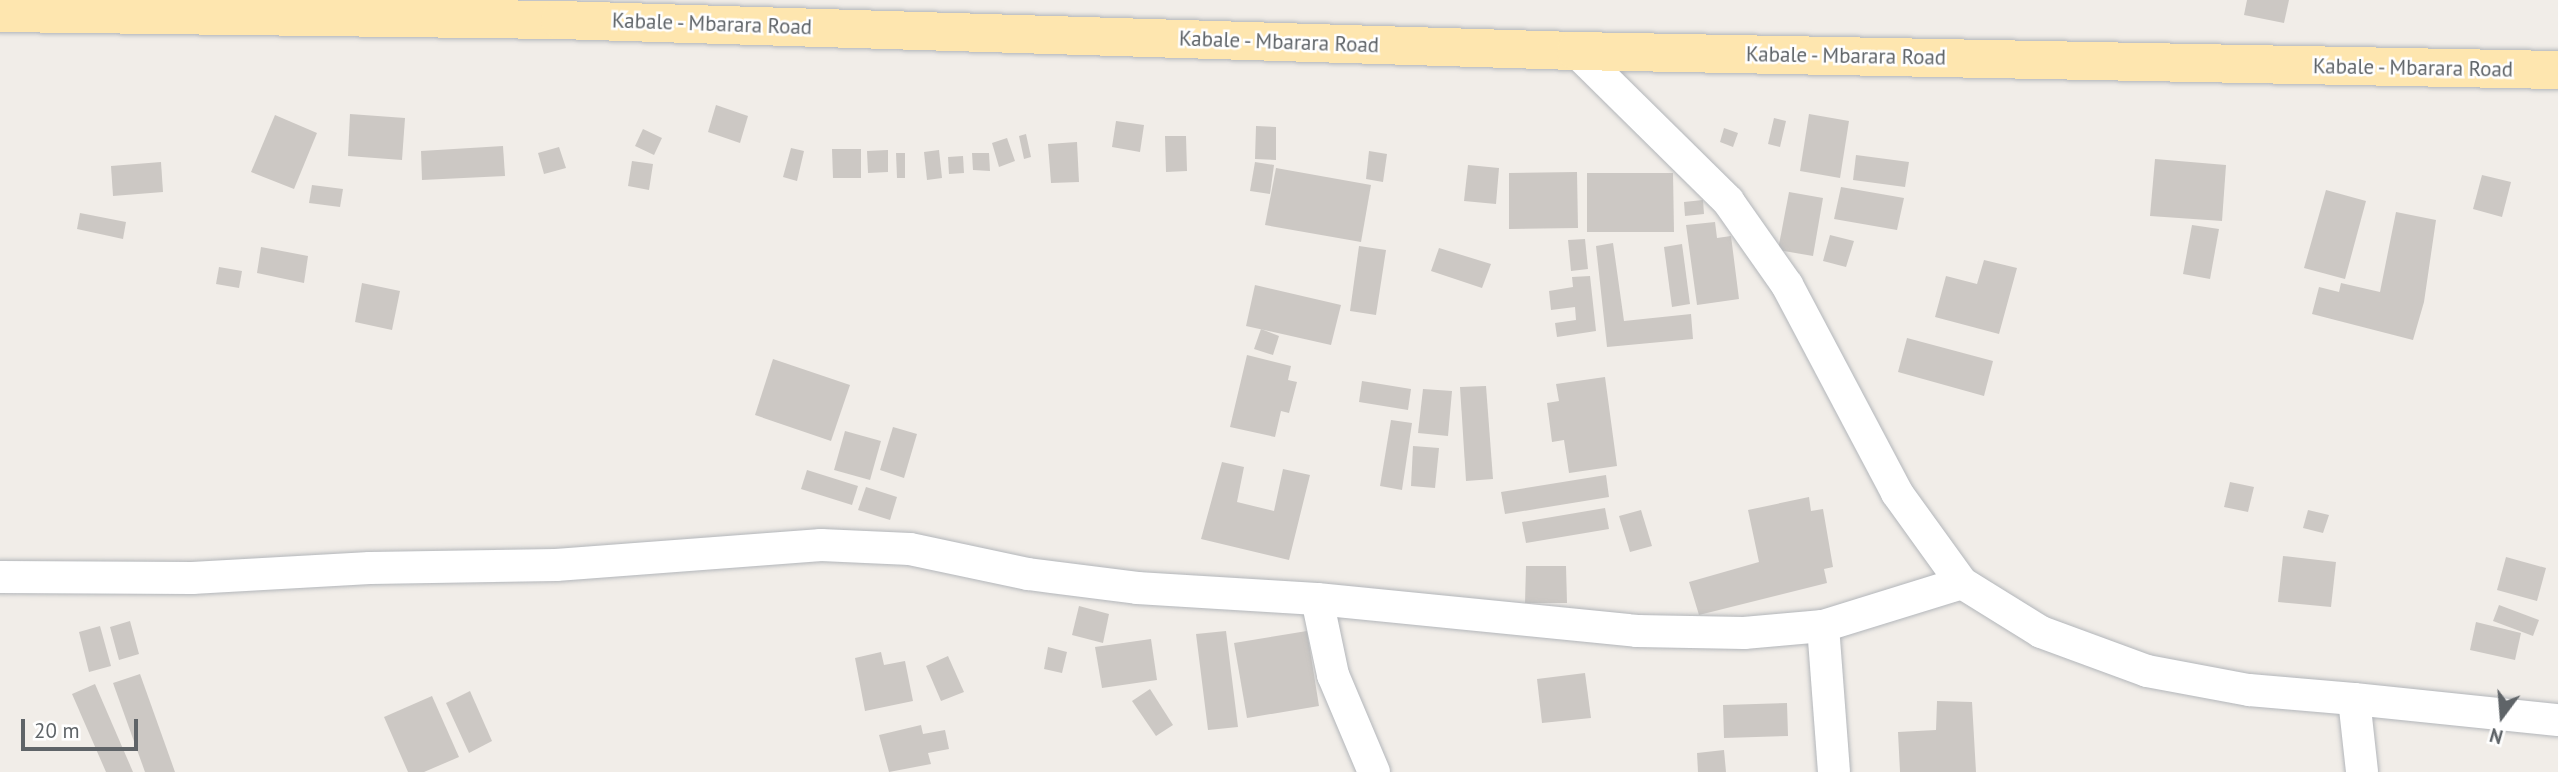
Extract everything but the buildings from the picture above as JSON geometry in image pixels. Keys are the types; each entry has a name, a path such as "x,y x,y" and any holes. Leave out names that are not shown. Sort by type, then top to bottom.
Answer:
{"main road":[{"name":"Kabale - Mbarara Road","path":"0,13 560,20 1576,51 2558,70"}],"street":[{"path":"1576,51 1728,201 1787,285 1897,494 1962,583 2041,632 2147,671 2249,690 2558,720"},
{"path":"0,578 192,578 370,568 556,565 821,545 910,550 1028,574 1137,588 1317,599 1637,631 1744,634 1823,626 1962,583"},
{"path":"1317,599 1333,675 1374,772"},
{"path":"1823,626 1834,772"},
{"path":"2354,699 2362,772"}]}
